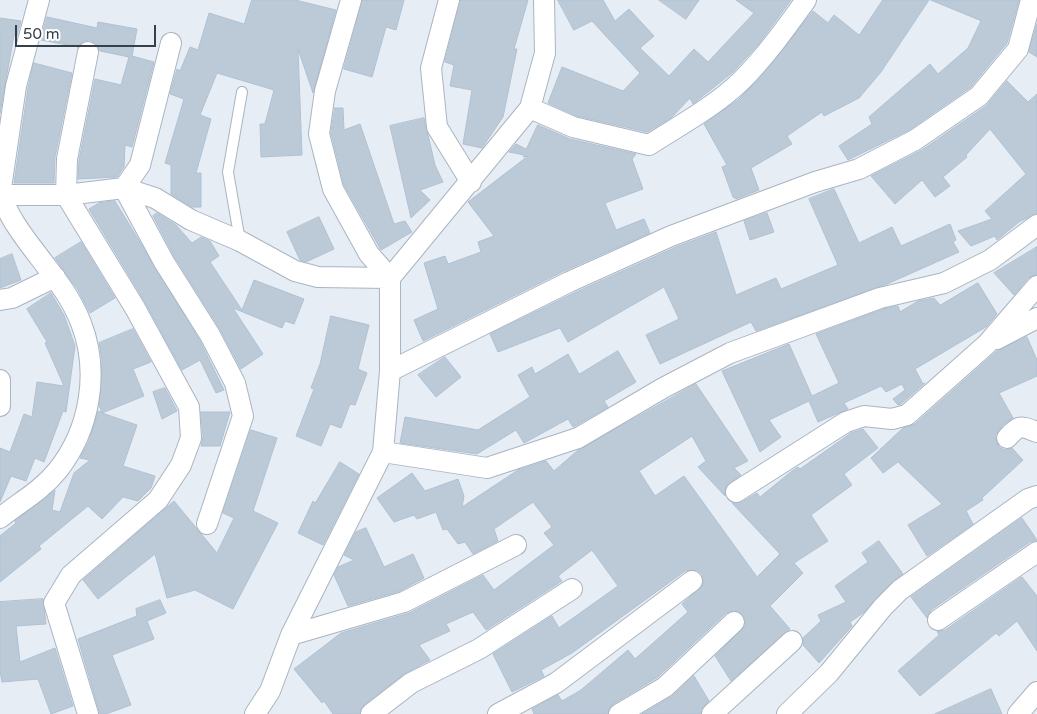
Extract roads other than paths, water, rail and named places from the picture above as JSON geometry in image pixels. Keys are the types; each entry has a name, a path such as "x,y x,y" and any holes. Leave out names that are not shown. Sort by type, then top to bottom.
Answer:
{"street":[{"path":"0,518 34,495 58,470 77,439 89,407 90,365 81,323 55,277 16,225 0,195 16,86 38,0"},
{"path":"255,714 270,691 291,635 382,452 390,371 390,278 370,254 333,189 319,134 325,91 351,0"},
{"path":"450,0 431,68 437,127 471,182"},
{"path":"390,278 530,108 545,53 544,0"},
{"path":"530,108 573,128 649,145 704,110 740,82 784,31 806,0"},
{"path":"390,371 569,282 671,236 815,182 859,169 915,140 979,96 990,83 1018,49 1031,0"},
{"path":"124,188 140,165 171,43"},
{"path":"88,52 68,159 66,195 135,308 189,407 191,438 181,465 158,500 71,575 54,603 88,714"},
{"path":"0,195 66,195 124,188 154,198 191,220 240,241 295,271 318,277 390,278"},
{"path":"124,188 164,262 210,336 235,383 244,416 207,524"},
{"path":"382,452 487,468 578,438 663,388 730,353 880,298 944,283 990,260 1037,225"},
{"path":"0,300 12,298 55,277"},
{"path":"736,492 846,422 864,416 892,419 907,416 986,344 1037,286"},
{"path":"986,344 1037,318"},
{"path":"0,380 0,406"},
{"path":"1007,438 1016,428 1025,428 1037,432"},
{"path":"787,714 829,673 883,607 900,590 1028,499 1037,496"},
{"path":"291,635 404,602 516,545"},
{"path":"938,620 1037,552"},
{"path":"498,714 556,683 692,581"},
{"path":"371,714 411,683 479,649 572,589"},
{"path":"619,714 665,687 734,622"},
{"path":"712,714 792,641"},
{"path":"1018,714 1037,692"}],"lane":[{"path":"240,241 228,172 242,92"}]}
